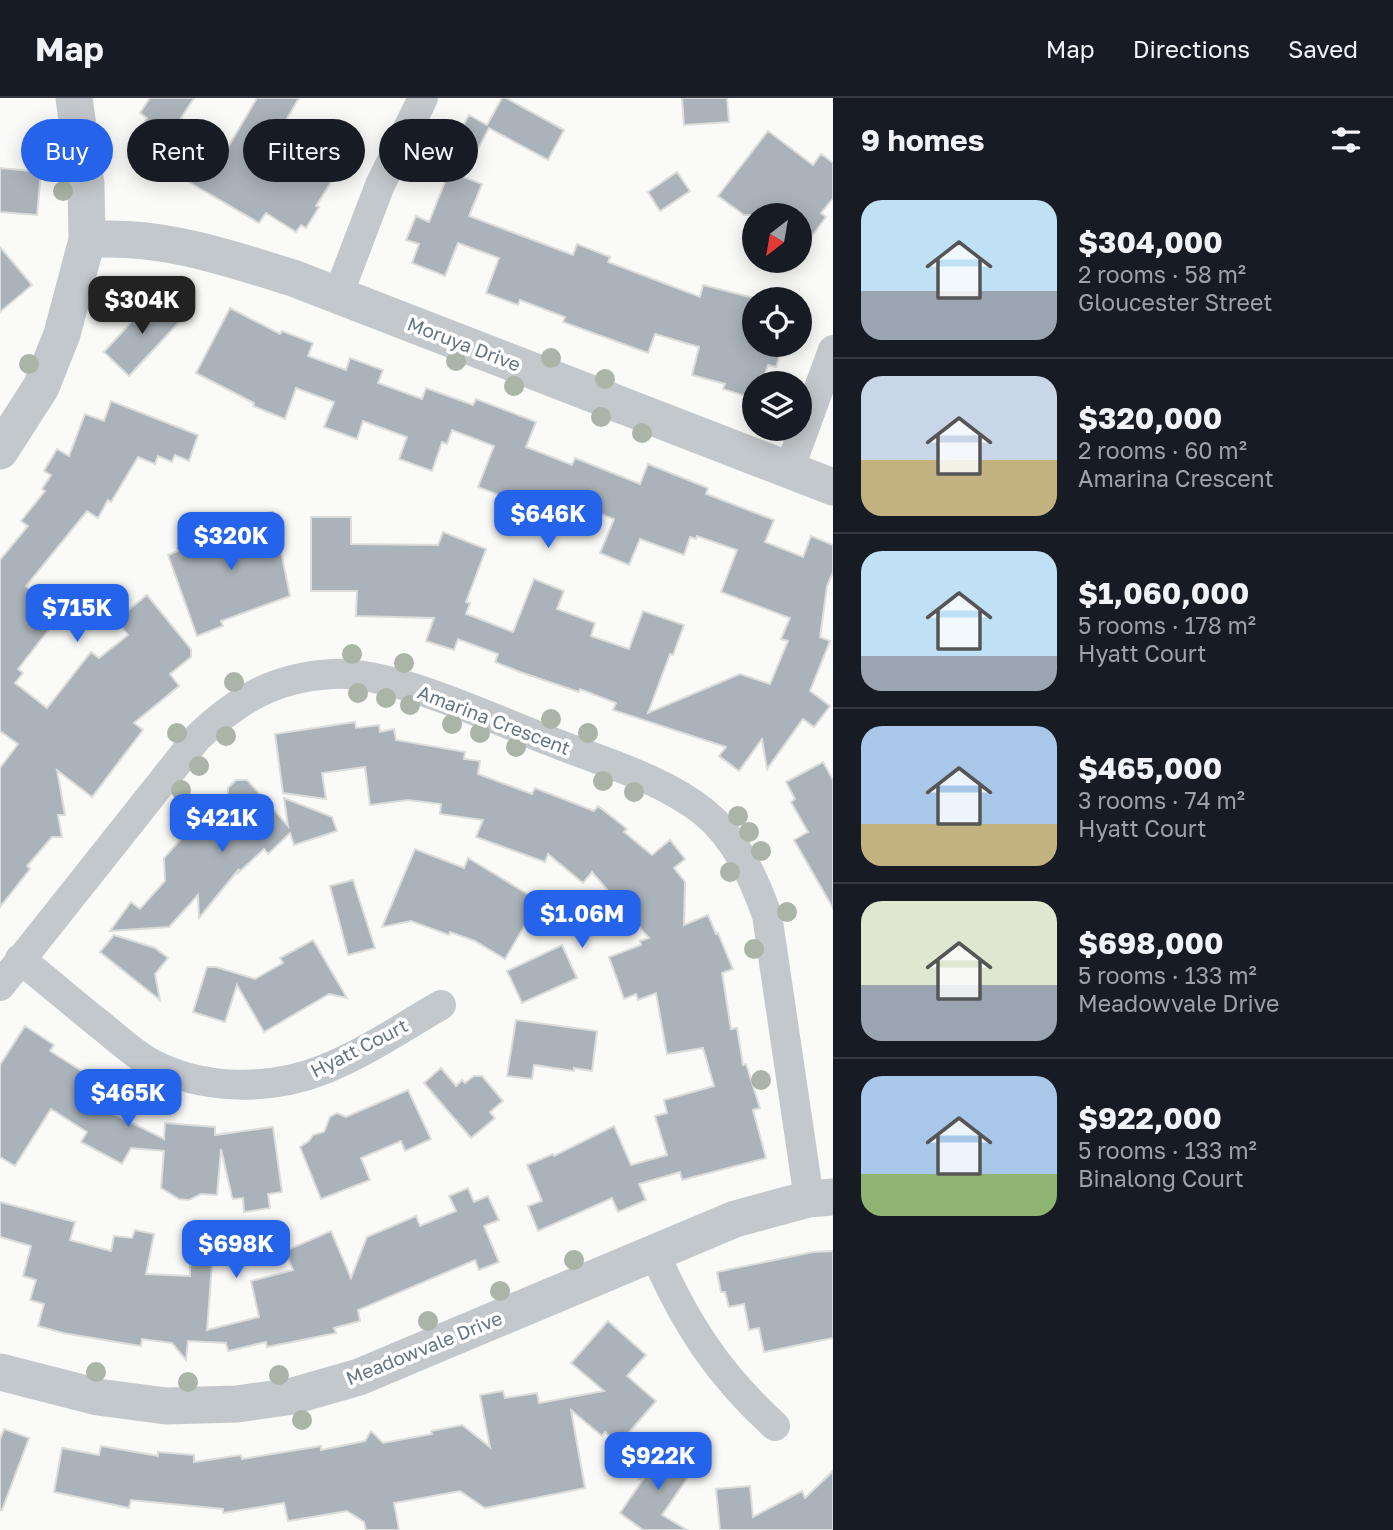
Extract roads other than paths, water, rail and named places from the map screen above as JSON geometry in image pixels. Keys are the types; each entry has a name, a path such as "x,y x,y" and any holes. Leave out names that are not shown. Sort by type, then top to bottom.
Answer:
{"street":[{"path":"0,451 41,387 62,334 86,240 86,184 74,98"},
{"path":"338,295 380,185 424,98"},
{"name":"Moruya Drive","path":"86,240 118,238 206,250 293,278 833,488"},
{"path":"789,470 833,350"},
{"name":"Amarina Crescent","path":"0,986 197,738 222,714 245,698 272,686 334,674 371,678 419,691 640,775 676,793 706,814 730,840 752,874 767,915 821,1198"},
{"name":"Hyatt Court","path":"20,959 149,1062 180,1075 214,1082 246,1085 301,1078 355,1054 441,1005"},
{"name":"Meadowvale Drive","path":"0,1372 98,1397 166,1406 237,1404 293,1396 359,1377 735,1219 821,1198"},
{"path":"654,1252 678,1306 707,1352 743,1397 775,1426"}]}
